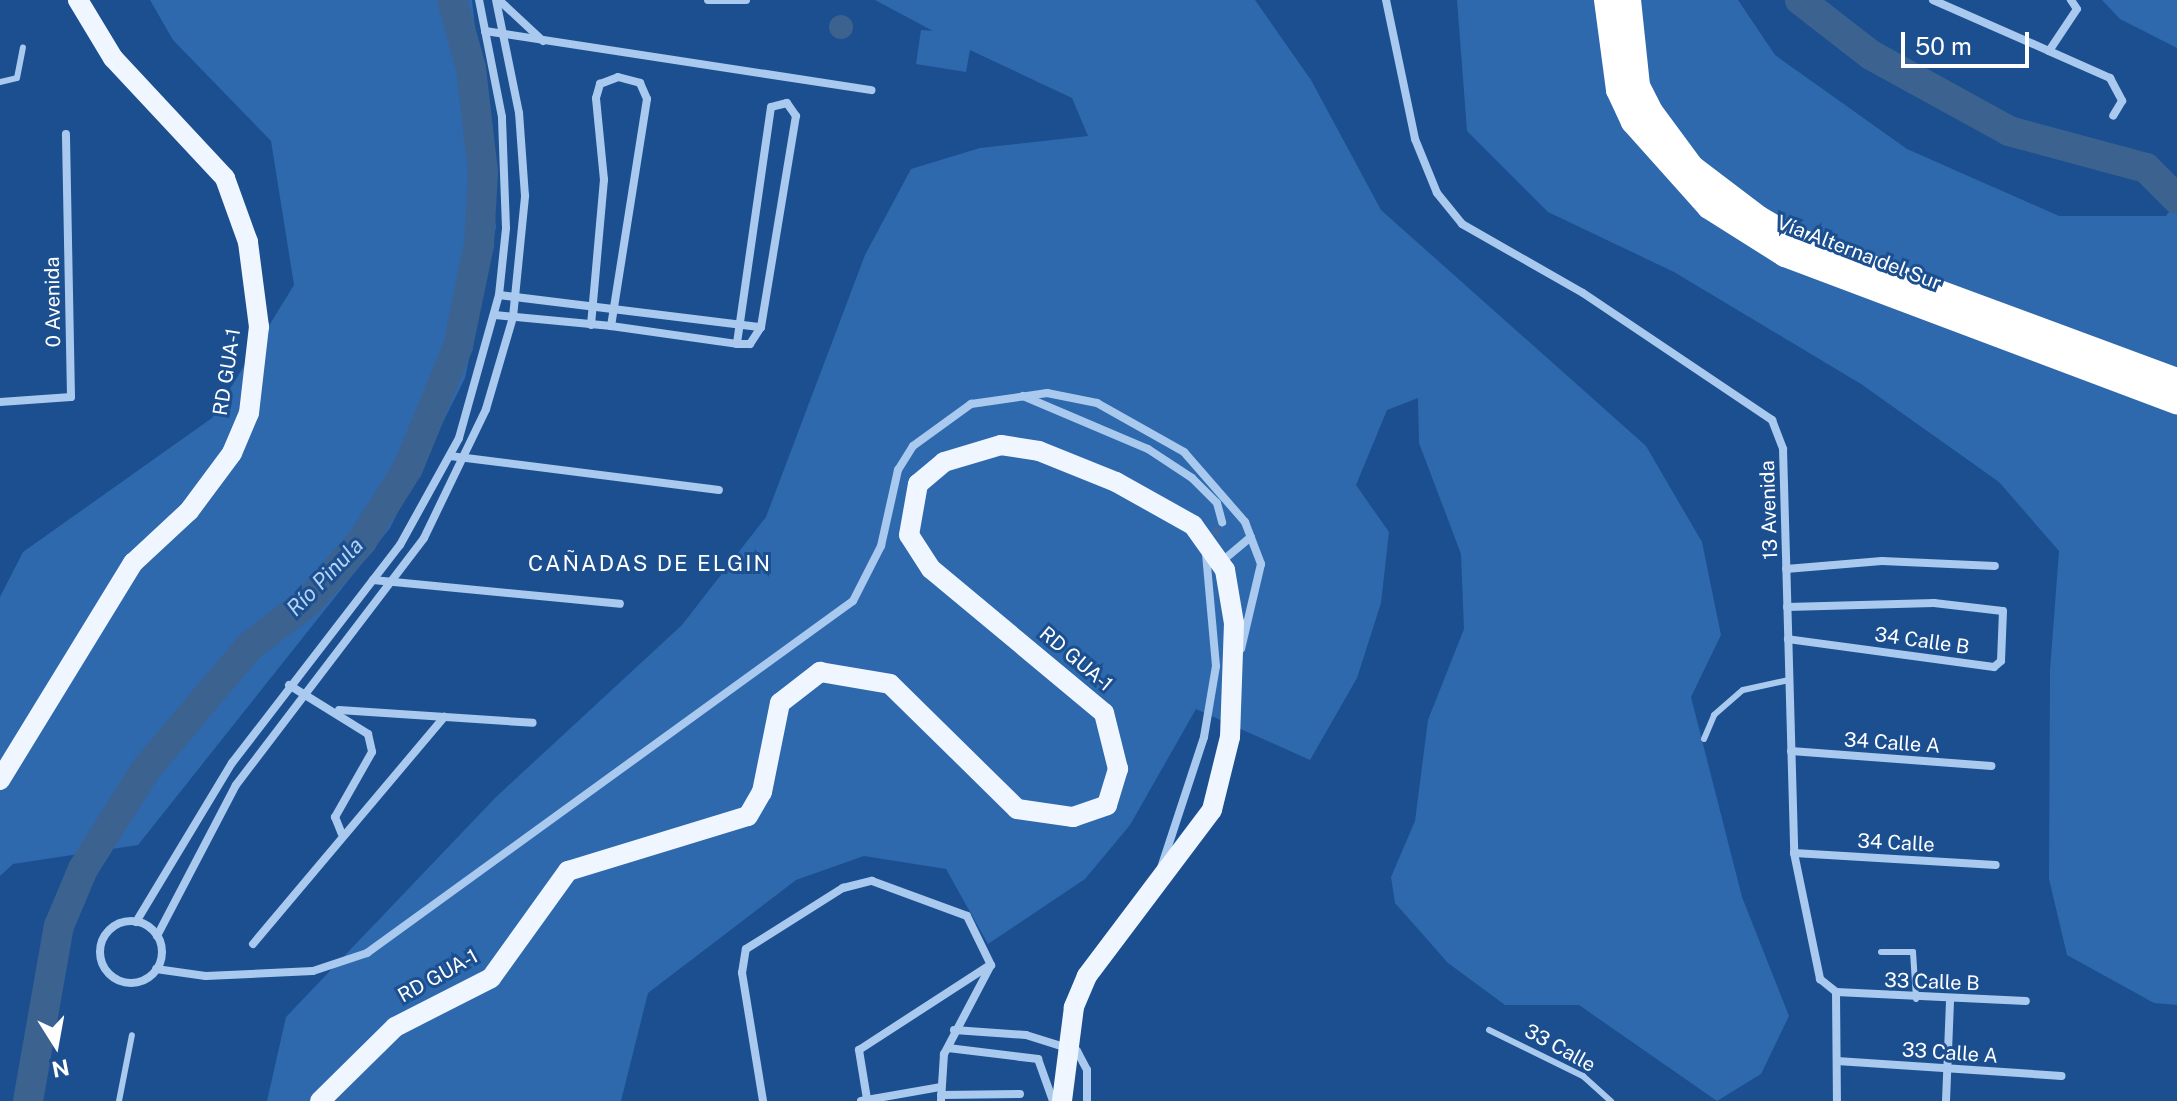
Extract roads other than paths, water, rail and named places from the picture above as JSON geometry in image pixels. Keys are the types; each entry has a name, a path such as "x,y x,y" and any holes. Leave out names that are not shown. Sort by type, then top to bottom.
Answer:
{"highway":[{"name":"Vía Alterna del Sur","path":"1606,0 1618,90 1633,122 1709,207 1785,255 2177,402"},
{"name":"Vía Alterna del Sur","path":"1629,0 1638,86 1669,139 1723,194 1793,238 2177,380"}],"main road":[{"name":"RD GUA-1","path":"0,780 133,563 189,511 232,453 249,413 259,327 248,242 225,178 113,58 78,0"},
{"name":"RD GUA-1","path":"320,1101 363,1051 395,1027 491,978 568,871 748,816 762,792 780,703 820,672 890,684 909,697 1017,809 1073,817 1107,805 1118,769 1104,713 931,569 909,535 918,484 944,462 978,447 1039,451 1193,525 1214,557 1236,665 1230,737 1212,810 1159,886 1087,976 1074,1007 1062,1101"}],"street":[{"path":"479,0 506,156 499,295 450,456 373,580 289,685 232,763 136,922 105,935 104,969 126,983 156,969 206,976 313,971 367,953 853,601 873,566 898,470 913,446 971,404 1022,396 1097,403 1184,452 1251,537 1261,564 1236,665"},
{"path":"156,969 157,936 225,802 304,694 390,585 466,460 513,317 516,297 523,154 498,0"},
{"path":"498,0 546,44"},
{"path":"708,0 746,0"},
{"name":"13 Avenida","path":"1386,0 1415,139 1437,193 1462,224 1596,300 1772,420 1783,449 1794,853 1820,979 1836,992"},
{"path":"1933,0 2110,78 2122,101 2113,116"},
{"path":"2049,51 2077,9 2071,0"},
{"path":"485,31 546,44 872,90"},
{"path":"591,325 604,180 596,98 600,84 618,77 640,83 647,99 611,326"},
{"path":"495,315 611,326 737,344 750,344 761,327 796,116 787,103 771,107 737,344"},
{"name":"0 Avenida","path":"0,402 71,397 66,134"},
{"path":"499,295 740,327 761,327"},
{"path":"1022,396 1148,449 1192,478 1217,503 1222,522"},
{"path":"450,456 719,490"},
{"path":"1159,886 1161,853 1204,737 1216,666 1214,557 1251,537"},
{"path":"1786,569 1882,561 1995,566"},
{"path":"373,580 390,585 620,604"},
{"name":"34 Calle B","path":"1787,607 1934,603 2003,611 2001,661 1994,667 1788,639"},
{"path":"289,685 336,709 368,734 372,752 335,817 342,834"},
{"path":"336,709 533,723"},
{"path":"253,944 342,834 444,717"},
{"name":"34 Calle A","path":"1791,751 1991,766"},
{"name":"34 Calle","path":"1794,853 1996,865"},
{"path":"763,1101 742,965 752,943 843,888 872,881 967,916 991,965 982,993 954,1030 941,1094"},
{"path":"136,922 157,936"},
{"path":"991,965 859,1050 864,1100 941,1094 1020,1094"},
{"path":"1836,992 1837,1101"},
{"name":"33 Calle B","path":"1836,992 1916,999 2026,1001"},
{"path":"1946,1101 1950,1000"},
{"path":"954,1030 1026,1035 1077,1051 1087,1070 1087,1101"},
{"path":"948,1048 1038,1059 1053,1101"},
{"name":"33 Calle A","path":"1837,1061 2061,1076"}],"lane":[{"path":"0,82 17,78 23,48"},
{"path":"1704,739 1714,715 1743,690 1789,680"},
{"path":"1881,952 1913,952 1916,999"},
{"name":"33 Calle","path":"1489,1030 1583,1076 1611,1101"},
{"path":"119,1101 132,1035"}],"waterway":[{"name":"Río Pinula","path":"28,1101 59,926 83,869 146,769 250,646 309,601 362,541 408,468 458,346 479,245 483,172 471,68 452,0"},
{"path":"1800,0 1871,55 2009,131 2146,168 2177,199"}],"tunnel":[{"path":"1209,546 1222,522"}],"district":[{"name":"CAÑADAS DE ELGIN","path":"650,564"}]}
